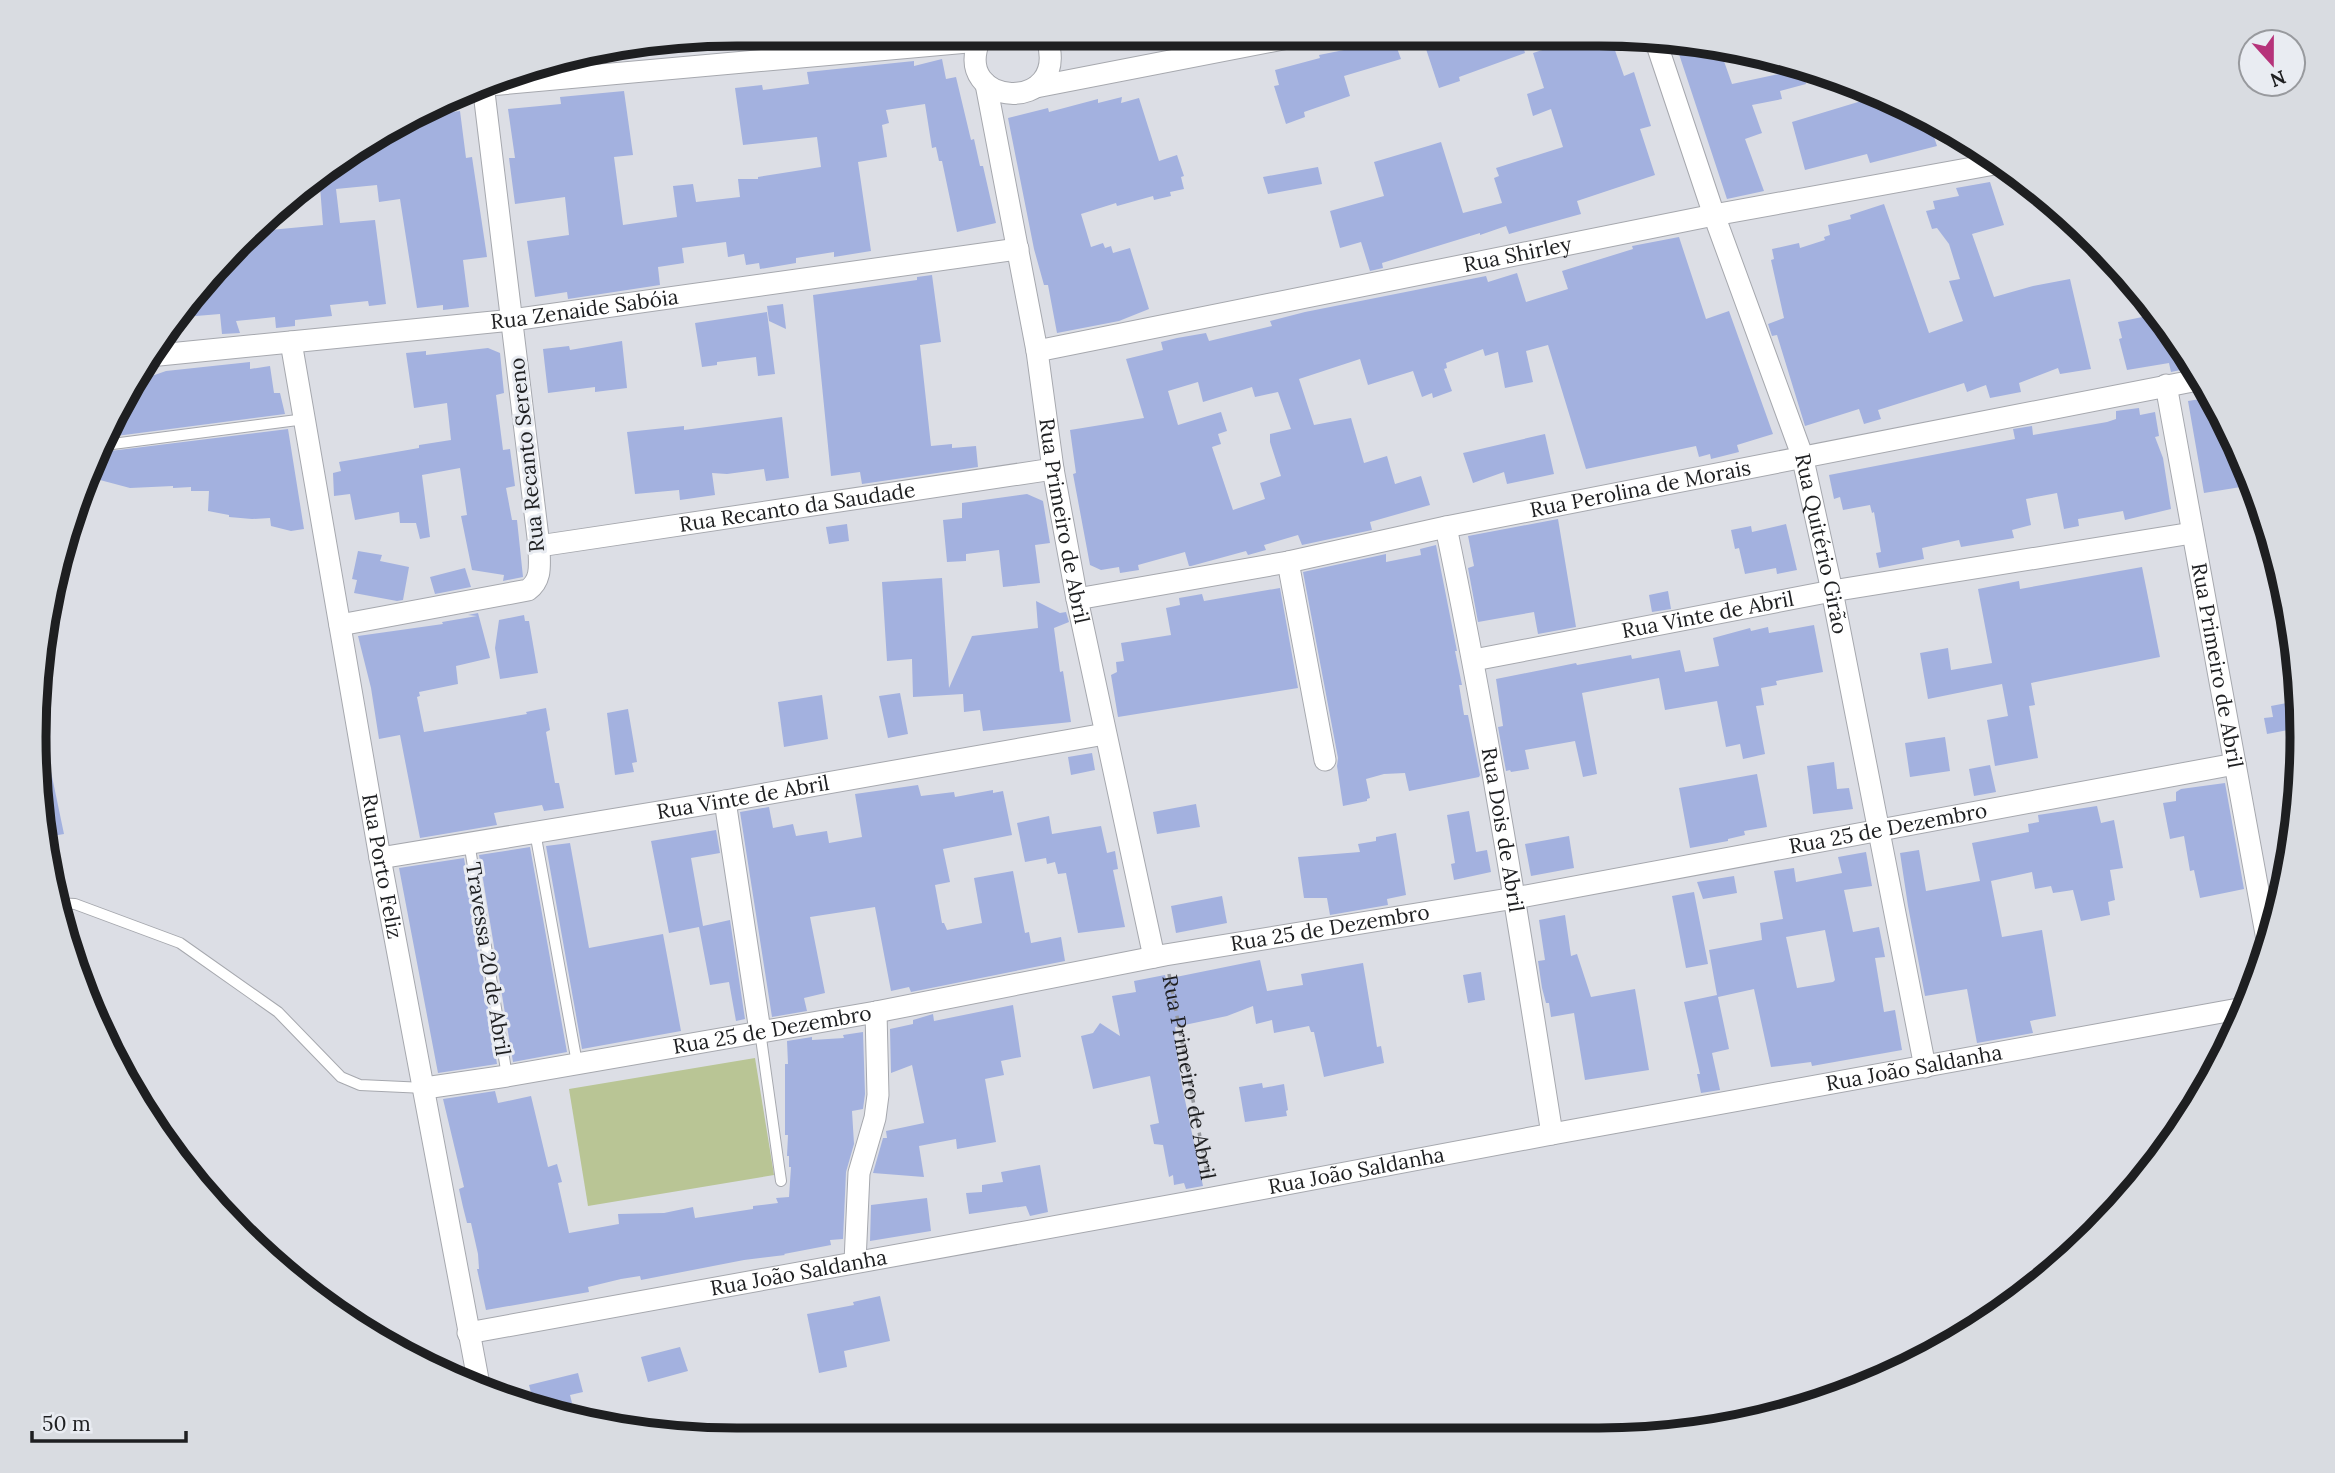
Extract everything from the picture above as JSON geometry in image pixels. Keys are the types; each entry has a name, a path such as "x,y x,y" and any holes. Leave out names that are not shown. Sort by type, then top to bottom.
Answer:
{"street":[{"path":"510,83 914,46"},
{"name":"Rua Primeiro de Abril","path":"977,46 975,63 986,84 1018,249 1077,599 1105,734 1160,956"},
{"path":"1036,87 1047,74 1051,57 1049,46"},
{"path":"986,84 1010,95 1019,94 1036,87 1247,46"},
{"name":"Rua Quitério Girão","path":"1658,48 1714,215 1802,455 1832,592 1925,1067"},
{"name":"Rua Recanto Sereno","path":"340,625 528,590 536,584 539,577 539,546 483,94"},
{"name":"Rua Shirley","path":"1037,351 1714,215 1987,165"},
{"name":"Rua Zenaide Sabóia","path":"161,355 512,320 1018,249"},
{"name":"Rua Porto Feliz","path":"291,342 380,858 477,1377"},
{"name":"Rua Perolina de Morais","path":"1077,599 1287,562 1802,455 2191,381"},
{"name":"Rua Primeiro de Abril","path":"2166,385 2264,922"},
{"name":"Rua Recanto da Saudade","path":"539,546 1053,469"},
{"name":"Rua Dois de Abril","path":"1446,527 1474,660 1552,1134"},
{"name":"Rua Vinte de Abril","path":"1474,660 1832,592 2192,533"},
{"path":"1287,562 1325,760"},
{"name":"Rua Vinte de Abril","path":"380,858 1105,734"},
{"name":"Rua 25 de Dezembro","path":"425,1088 876,1012 1160,956 1515,898 1879,828 2235,764"},
{"path":"725,801 760,1031"},
{"name":"Rua João Saldanha","path":"468,1333 2233,1010"},
{"path":"855,1262 859,1173 875,1118 878,1095 876,1012"}],"lane":[{"path":"111,444 305,419"},
{"path":"534,832 577,1063"},
{"name":"Travessa 20 de Abril","path":"469,842 507,1076"},
{"path":"66,904 75,904 180,943 278,1012 341,1077 360,1085 425,1088"},
{"path":"760,1031 781,1181"}],"path":[{"name":"Rua Primeiro de Abril","path":"1160,956 1212,1198"}],"green space":[{"path":"755,1058 774,1175 588,1206 569,1089"}],"building":[{"path":"1364,46 1396,46 1401,59 1344,76 1350,96 1304,112 1305,117 1286,124 1274,86 1279,85 1275,70 1320,58 1319,55"},
{"path":"1425,46 1523,46 1525,53 1459,77 1460,81 1439,88"},
{"path":"1555,46 1614,46 1624,76 1634,72 1651,126 1640,129 1655,175 1577,201 1581,214 1509,234 1506,226 1480,233 1382,263 1383,268 1370,271 1361,242 1340,248 1330,211 1384,196 1374,162 1441,142 1463,213 1502,203 1494,178 1499,176 1496,168 1563,147 1551,109 1533,116 1527,94 1544,88 1533,53"},
{"path":"1678,50 1723,57 1732,84 1788,72 1804,77 1806,84 1780,91 1782,99 1752,105 1762,133 1745,139 1764,191 1727,199"},
{"path":"942,59 946,79 956,77 971,140 974,139 980,166 983,166 996,223 957,232 942,161 939,161 936,147 932,148 925,104 886,110 889,123 882,125 887,157 858,162 871,251 834,257 834,252 796,258 796,263 760,269 759,263 746,265 744,254 728,257 726,242 682,248 684,263 658,267 660,285 568,299 567,292 535,297 527,241 569,235 565,197 515,204 509,158 515,158 508,109 561,104 560,97 624,91 633,155 614,157 623,225 677,217 673,186 693,184 696,202 740,197 738,179 758,179 821,167 817,137 743,145 735,88 762,85 763,90 809,84 807,72 914,61 914,66"},
{"path":"1122,97 1121,103 1139,98 1159,161 1177,155 1184,176 1181,177 1184,189 1170,192 1171,196 1154,200 1153,196 1117,206 1116,203 1081,214 1091,247 1103,243 1105,248 1111,246 1113,253 1130,248 1149,309 1119,321 1057,333 1048,285 1044,285 1034,249 1008,118 1048,108 1049,112 1098,99 1098,103"},
{"path":"1866,100 1932,132 1937,146 1870,163 1867,154 1805,170 1792,122"},
{"path":"460,111 466,158 472,157 487,257 463,260 469,307 443,310 443,305 417,308 400,199 379,202 377,185 336,189 340,223 375,220 386,304 369,306 368,301 330,305 332,316 295,320 295,326 276,328 275,317 236,321 240,333 222,334 220,314 188,317 217,281 267,230 323,225 320,185 391,138 438,114"},
{"path":"1318,167 1322,184 1268,194 1263,177"},
{"path":"1990,182 2004,225 1972,234 1994,297 2070,279 2091,369 2060,374 2058,368 2019,383 2021,392 1990,398 1986,385 1967,392 1964,383 1878,410 1881,419 1864,424 1859,409 1805,426 1777,335 1772,336 1768,324 1784,318 1771,260 1774,259 1772,249 1799,243 1800,248 1825,240 1824,237 1830,235 1828,225 1851,219 1850,215 1884,204 1929,333 1963,321 1949,281 1960,279 1949,244 1937,228 1932,229 1926,211 1935,209 1933,201 1959,196 1956,188"},
{"path":"1679,237 1706,319 1729,311 1773,434 1737,445 1739,452 1711,459 1710,454 1699,457 1696,446 1586,469 1548,345 1526,351 1533,382 1505,388 1498,352 1485,356 1483,349 1446,363 1447,368 1444,369 1452,391 1433,398 1432,393 1422,397 1413,371 1368,385 1360,359 1299,379 1314,425 1351,418 1364,463 1387,456 1395,484 1421,476 1430,505 1370,522 1372,530 1302,545 1298,535 1264,545 1266,550 1248,555 1246,551 1191,566 1185,552 1138,565 1139,570 1120,573 1119,567 1101,570 1090,565 1073,474 1076,473 1070,430 1144,418 1126,359 1163,350 1161,342 1177,338 1206,333 1209,341 1272,326 1270,321 1305,312 1486,276 1488,282 1517,273 1526,302 1568,289 1562,271 1633,249 1632,246","holes":["1198,382 1203,402 1252,387 1255,397 1278,392 1291,429 1270,434 1281,476 1260,483 1265,499 1233,510 1212,447 1221,444 1218,434 1227,431 1221,412 1178,425 1168,391"]},
{"path":"932,275 941,342 920,345 931,446 976,446 978,467 862,484 860,472 831,476 813,295 917,280 917,277"},
{"path":"783,304 786,329 769,321 767,306"},
{"path":"767,312 775,374 758,376 756,357 717,362 717,365 702,367 695,323"},
{"path":"2147,316 2183,369 2171,372 2169,363 2127,370 2119,339 2122,338 2118,322"},
{"path":"622,341 627,388 595,392 595,387 548,393 543,349 569,346 570,350"},
{"path":"488,348 500,353 504,393 496,395 503,450 510,449 515,486 506,488 512,520 517,520 523,577 503,581 504,575 472,570 461,516 467,515 460,468 422,475 430,537 420,539 416,523 400,523 399,512 355,520 350,494 334,496 333,473 341,471 339,462 451,440 447,403 414,408 406,353 426,351 426,355"},
{"path":"250,362 250,369 270,366 274,393 280,393 285,414 115,436 146,378 166,371"},
{"path":"2201,399 2243,487 2204,493 2188,401"},
{"path":"2139,408 2140,415 2155,412 2159,436 2155,437 2163,458 2171,509 2125,520 2123,511 2078,519 2079,526 2064,529 2057,493 2026,499 2031,525 2012,530 2014,538 1961,547 1959,540 1922,548 1924,559 1879,568 1876,553 1881,552 1874,512 1872,513 1870,505 1843,510 1840,497 1834,499 1829,475 2015,439 2013,429 2032,426 2033,435 2107,422 2116,419 2116,411"},
{"path":"782,417 789,478 766,481 764,469 727,474 712,473 715,495 680,500 679,490 635,494 627,432 684,426 684,430"},
{"path":"288,429 304,529 291,531 271,526 270,518 229,517 208,511 209,491 191,491 191,487 173,486 130,488 95,479 108,451"},
{"path":"1545,434 1554,474 1507,484 1504,472 1473,483 1463,453"},
{"path":"1027,494 1043,501 1050,543 1035,545 1040,583 1003,587 999,550 966,554 966,561 947,562 943,520 962,518 962,503"},
{"path":"1558,519 1576,627 1538,634 1534,612 1478,622 1468,568 1474,566 1468,536"},
{"path":"847,524 849,541 829,544 826,527"},
{"path":"1786,524 1797,570 1777,574 1776,568 1745,574 1739,548 1735,549 1731,530 1751,526 1752,532"},
{"path":"1436,545 1457,651 1464,715 1468,715 1480,775 1409,791 1405,773 1384,774 1366,779 1370,798 1367,801 1343,806 1338,758 1303,572 1386,554 1386,562 1421,555 1420,549"},
{"path":"358,551 382,555 380,561 409,567 403,600 354,593 357,580 352,579"},
{"path":"2142,567 2160,657 2031,683 2035,705 2029,706 2038,758 1995,766 1987,720 2008,716 2002,684 1928,699 1920,653 1948,648 1951,670 1992,663 1978,589 2019,581 2020,589"},
{"path":"465,568 471,587 435,594 430,577"},
{"path":"942,578 949,688 972,636 1038,628 1036,601 1060,613 1066,612 1069,622 1054,628 1071,722 983,731 980,710 964,712 963,694 913,697 912,659 887,661 882,582"},
{"path":"1280,588 1298,688 1118,717 1111,675 1117,672 1116,662 1124,661 1121,643 1171,635 1166,608 1180,605 1179,598 1202,594 1204,601"},
{"path":"1668,591 1671,609 1652,612 1649,595"},
{"path":"478,613 490,658 456,666 458,684 419,692 420,696 417,697 424,732 527,714 526,712 546,708 550,730 546,732 555,783 559,783 564,808 544,811 542,805 494,813 497,825 420,838 400,735 379,739 371,688 358,636 443,624 442,622 477,616 468,615"},
{"path":"524,615 525,621 529,621 538,673 500,679 495,648 499,620"},
{"path":"1814,625 1823,672 1776,681 1777,685 1761,688 1764,705 1756,706 1765,754 1743,759 1740,744 1726,747 1717,701 1665,710 1659,678 1582,693 1597,774 1583,777 1575,741 1525,750 1529,769 1506,771 1498,727 1503,726 1496,679 1576,663 1577,665 1631,655 1632,659 1680,650 1685,672 1719,666 1713,638 1750,628 1751,631 1768,627 1769,633"},
{"path":"900,693 908,734 888,738 879,696"},
{"path":"822,695 828,739 784,747 778,702"},
{"path":"2289,703 2290,730 2267,734 2264,718 2273,717 2271,706"},
{"path":"628,709 637,762 632,763 634,772 615,775 607,713"},
{"path":"1945,737 1950,771 1910,777 1905,743"},
{"path":"46,749 64,834 53,836"},
{"path":"1092,753 1095,770 1071,775 1068,757"},
{"path":"1834,762 1837,789 1849,788 1853,809 1813,814 1807,766"},
{"path":"1990,765 1996,792 1974,796 1969,769"},
{"path":"1757,774 1767,827 1744,831 1745,835 1728,841 1690,848 1679,788"},
{"path":"2225,783 2244,889 2200,898 2194,870 2190,871 2184,836 2170,839 2163,803 2176,801 2176,792 2181,789"},
{"path":"918,785 921,796 954,792 955,797 993,790 993,793 1003,791 1012,835 943,849 950,882 935,885 942,923 947,930 982,923 974,878 1013,871 1025,933 1029,932 1031,943 1061,937 1065,961 911,992 909,987 891,991 875,907 810,917 825,993 804,998 807,1011 772,1017 740,812 769,807 773,828 793,824 796,836 827,831 829,843 862,837 855,794"},
{"path":"1196,804 1200,827 1157,834 1153,812"},
{"path":"2097,806 2101,823 2114,820 2123,868 2110,870 2115,900 2108,902 2110,915 2081,921 2073,890 2053,893 2051,886 2035,889 2032,872 1991,881 2002,937 2042,930 2056,1016 2030,1021 2033,1033 1977,1043 1967,989 1925,996 1900,853 1919,850 1926,891 1980,881 1972,843 2029,832 2028,824 2039,822 2038,815"},
{"path":"1469,811 1476,852 1487,850 1491,872 1454,880 1451,864 1455,863 1447,815"},
{"path":"1049,816 1052,834 1101,826 1107,853 1115,851 1118,869 1113,870 1125,927 1078,933 1066,873 1058,874 1055,862 1047,864 1046,858 1025,862 1017,823"},
{"path":"716,830 720,853 691,858 703,926 730,920 745,1019 736,1021 729,982 710,985 699,927 669,933 651,841"},
{"path":"1396,833 1406,895 1387,899 1388,905 1330,915 1327,898 1304,898 1298,857 1360,852 1358,844 1376,841 1376,837"},
{"path":"1569,836 1574,868 1531,876 1525,844"},
{"path":"570,843 589,948 663,934 681,1031 582,1049 546,846"},
{"path":"530,847 567,1052 513,1062 479,855"},
{"path":"1866,852 1872,886 1844,890 1853,932 1879,927 1885,957 1875,958 1884,1012 1895,1010 1902,1050 1812,1066 1811,1062 1771,1067 1754,989 1718,997 1729,1049 1712,1053 1720,1090 1701,1093 1697,1074 1700,1074 1684,1002 1717,995 1709,950 1762,940 1760,923 1783,919 1774,871 1794,868 1796,882 1842,873 1838,857","holes":["1825,930 1835,980 1797,988 1786,937"]},
{"path":"464,858 497,1064 438,1073 399,868"},
{"path":"1734,876 1737,893 1703,899 1697,882"},
{"path":"1694,892 1708,964 1686,968 1672,896"},
{"path":"1222,896 1227,923 1176,933 1171,906"},
{"path":"1565,915 1571,956 1577,954 1591,997 1635,989 1649,1070 1585,1080 1574,1013 1551,1017 1549,1003 1546,1003 1542,988 1538,961 1545,960 1539,920"},
{"path":"1260,960 1267,991 1303,985 1301,974 1363,963 1377,1047 1381,1046 1384,1063 1324,1077 1314,1032 1311,1032 1309,1026 1274,1033 1272,1020 1256,1024 1253,1006 1227,1016 1175,1027 1181,1081 1203,1186 1186,1189 1184,1183 1174,1185 1173,1175 1169,1177 1163,1145 1154,1144 1150,1125 1159,1123 1150,1076 1093,1089 1081,1036 1093,1033 1100,1023 1120,1036 1112,996 1136,992 1134,981 1165,975 1166,979"},
{"path":"1481,972 1485,1000 1468,1003 1463,975"},
{"path":"1013,1005 1021,1057 1001,1061 1004,1075 985,1079 996,1142 957,1149 956,1139 919,1146 924,1177 873,1173 883,1138 887,1138 886,1131 924,1123 912,1065 891,1073 890,1029 913,1024 913,1020 933,1014 934,1021"},
{"path":"863,1032 865,1094 863,1109 852,1111 854,1144 846,1172 843,1239 830,1240 831,1245 785,1255 641,1280 640,1276 621,1279 588,1287 589,1292 486,1310 477,1269 478,1254 471,1223 467,1223 463,1207 459,1189 464,1187 443,1099 495,1091 498,1103 531,1096 548,1167 557,1164 562,1182 558,1183 569,1233 619,1224 618,1214 664,1213 693,1207 695,1218 753,1209 753,1206 778,1203 776,1198 789,1197 791,1167 787,1156 788,1135 785,1135 787,1041 812,1037 812,1040 844,1038 843,1035"},
{"path":"1262,1083 1263,1088 1284,1084 1287,1116 1245,1122 1239,1087"},
{"path":"1040,1165 1048,1212 1030,1216 1026,1206 969,1214 966,1193 982,1192 982,1185 1003,1182 1001,1172"},
{"path":"927,1198 931,1231 870,1241 871,1205"},
{"path":"880,1296 890,1341 844,1351 847,1367 819,1373 807,1314 854,1305 853,1302"},
{"path":"680,1347 688,1371 648,1382 641,1357"},
{"path":"578,1373 583,1392 570,1395 572,1403 563,1405 532,1396 529,1385"}]}
